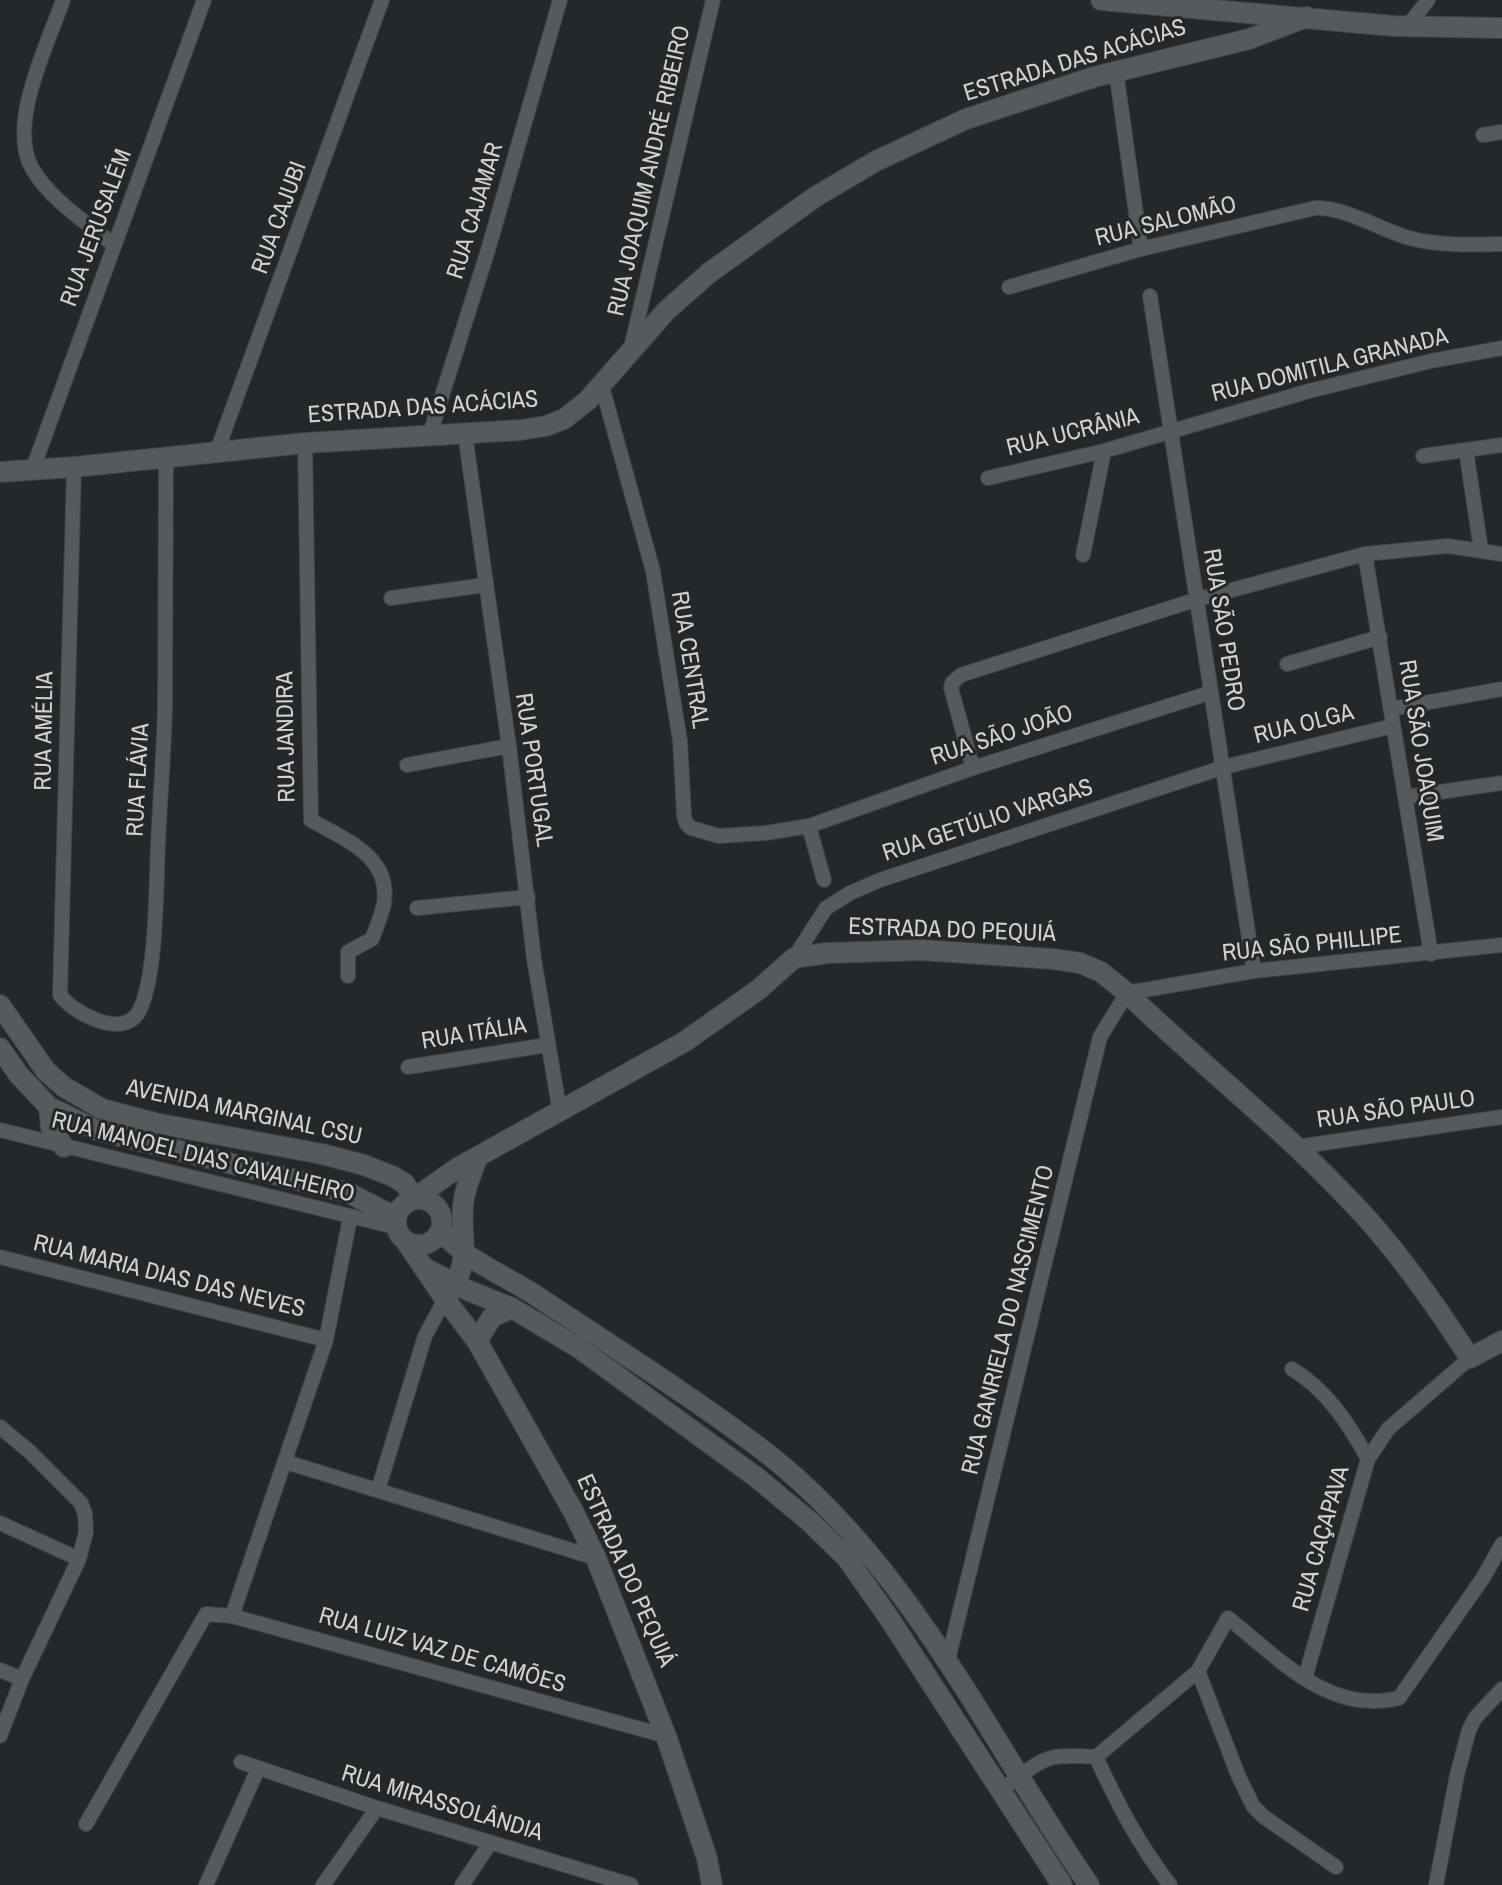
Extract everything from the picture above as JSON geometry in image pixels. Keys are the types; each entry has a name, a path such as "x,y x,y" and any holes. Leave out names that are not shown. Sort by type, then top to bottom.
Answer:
{"main road":[{"path":"1101,0 1408,26 1502,28"},
{"path":"1231,43 1239,30 1236,13"},
{"name":"ESTRADA DAS ACÁCIAS","path":"0,472 305,443 546,426 564,419 588,400 666,311 709,273 815,197 876,161 966,119 1116,71 1249,39 1307,17"},
{"name":"ESTRADA DO PEQUIÁ","path":"794,958 827,953 922,950 1053,959 1080,963 1101,972 1296,1147 1370,1222 1431,1300 1470,1358"},
{"path":"794,958 758,990 684,1042 436,1182 418,1199 407,1202 399,1229 423,1267 450,1292 512,1308 579,1348 756,1477 846,1557 931,1680 1062,1885"},
{"name":"AVENIDA MARGINAL CSU","path":"0,1005 46,1071 64,1087 102,1109 155,1123 322,1154 364,1165 404,1183 418,1199"},
{"name":"AVENIDA MARGINAL CSU","path":"0,1048 19,1075 49,1107 96,1130 349,1193 399,1229"},
{"path":"49,1107 51,1128 64,1147"},
{"path":"441,1229 450,1224 463,1205 477,1158"},
{"path":"399,1229 417,1246 436,1239 442,1219 435,1205 418,1199"},
{"path":"450,1292 465,1255 463,1205"},
{"path":"441,1229 465,1255 525,1289 659,1378 761,1449 820,1499 909,1604 1089,1885"},
{"name":"ESTRADA DO PEQUIÁ","path":"450,1292 573,1511 596,1558 666,1736 707,1858 712,1885"},
{"path":"477,1341 492,1317 512,1308"},
{"path":"1470,1358 1502,1341"},
{"path":"644,1397 659,1378"}],"street":[{"path":"63,0 29,98 23,131 25,150 32,169 54,196 114,245"},
{"name":"RUA JERUSALÉM","path":"32,471 204,0"},
{"name":"RUA CAJUBI","path":"217,451 382,0"},
{"name":"RUA CAJAMAR","path":"430,434 488,250 560,0"},
{"name":"RUA JOAQUIM ANDRÉ RIBEIRO","path":"630,352 713,0"},
{"path":"1408,26 1428,0"},
{"path":"1116,71 1141,249"},
{"path":"1483,135 1502,132"},
{"name":"RUA SALOMÃO","path":"1009,287 1141,249 1315,208 1335,210 1408,238 1431,243 1460,246 1502,244"},
{"name":"RUA SÃO PEDRO","path":"1150,296 1254,971"},
{"name":"RUA DOMITILA GRANADA","path":"1169,431 1309,391 1431,361 1502,348"},
{"name":"RUA CENTRAL","path":"601,383 653,571 680,741 686,823 701,832 719,836 809,826"},
{"name":"RUA UCRÂNIA","path":"988,478 1104,451 1169,431"},
{"name":"RUA PORTUGAL","path":"465,434 547,1045 560,1113"},
{"name":"RUA JANDIRA","path":"305,443 311,820 375,861 384,881 384,904 372,939 348,952 348,976"},
{"path":"1423,456 1502,445"},
{"path":"1466,450 1481,550"},
{"path":"1083,555 1104,451"},
{"name":"RUA FLÁVIA","path":"60,995 66,1003 95,1021 128,1021 137,1015 148,986 156,897 165,708 166,456"},
{"name":"RUA AMÉLIA","path":"60,995 74,467"},
{"path":"973,768 951,688 956,678 1195,600 1365,554 1448,546 1502,554"},
{"name":"RUA SÃO JOAQUIM","path":"1365,554 1431,954"},
{"path":"391,598 485,585"},
{"path":"1287,664 1380,637"},
{"path":"1391,709 1502,689"},
{"name":"RUA SÃO JOÃO","path":"809,826 973,768 1209,693"},
{"name":"RUA OLGA","path":"1224,767 1393,726"},
{"path":"407,765 509,746"},
{"name":"RUA GETÚLIO VARGAS","path":"794,958 826,908 850,893 880,880 1224,767"},
{"path":"1406,797 1502,783"},
{"path":"809,826 824,880"},
{"path":"417,908 528,897"},
{"name":"RUA SÃO PHILLIPE","path":"1127,993 1254,971 1502,945"},
{"name":"RUA GANRIELA DO NASCIMENTO","path":"947,1664 1100,1037 1127,993"},
{"name":"RUA ITÁLIA","path":"408,1067 547,1045"},
{"name":"RUA SÃO PAULO","path":"1296,1147 1502,1117"},
{"name":"RUA MANOEL DIAS CAVALHEIRO","path":"0,1130 399,1229"},
{"path":"232,1616 326,1340 350,1218"},
{"name":"RUA MARIA DIAS DAS NEVES","path":"0,1257 326,1340"},
{"path":"378,1490 425,1336 450,1292"},
{"name":"RUA CAÇAPAVA","path":"1305,1678 1368,1459 1388,1429 1470,1358"},
{"path":"1292,1369 1309,1380 1349,1424 1368,1459"},
{"path":"0,1427 81,1503 86,1532 79,1559 22,1679 0,1736"},
{"path":"286,1462 596,1558"},
{"path":"0,1523 79,1559"},
{"path":"1001,1790 1035,1763 1050,1756 1096,1757 1198,1671 1228,1618 1305,1678 1327,1691 1354,1701 1379,1703 1399,1698 1483,1578 1502,1544"},
{"name":"RUA LUIZ VAZ DE CAMÕES","path":"86,1824 206,1614 232,1616 666,1736"},
{"path":"0,1670 22,1679"},
{"path":"1198,1671 1253,1806 1336,1867"},
{"path":"1436,1885 1469,1730 1475,1718 1502,1689"},
{"path":"1096,1757 1124,1817 1148,1858 1170,1885"},
{"name":"RUA MIRASSOLÂNDIA","path":"241,1762 491,1842 604,1882 631,1885"},
{"path":"206,1885 258,1769"},
{"path":"323,1885 377,1808"},
{"path":"462,1885 491,1842"}]}
